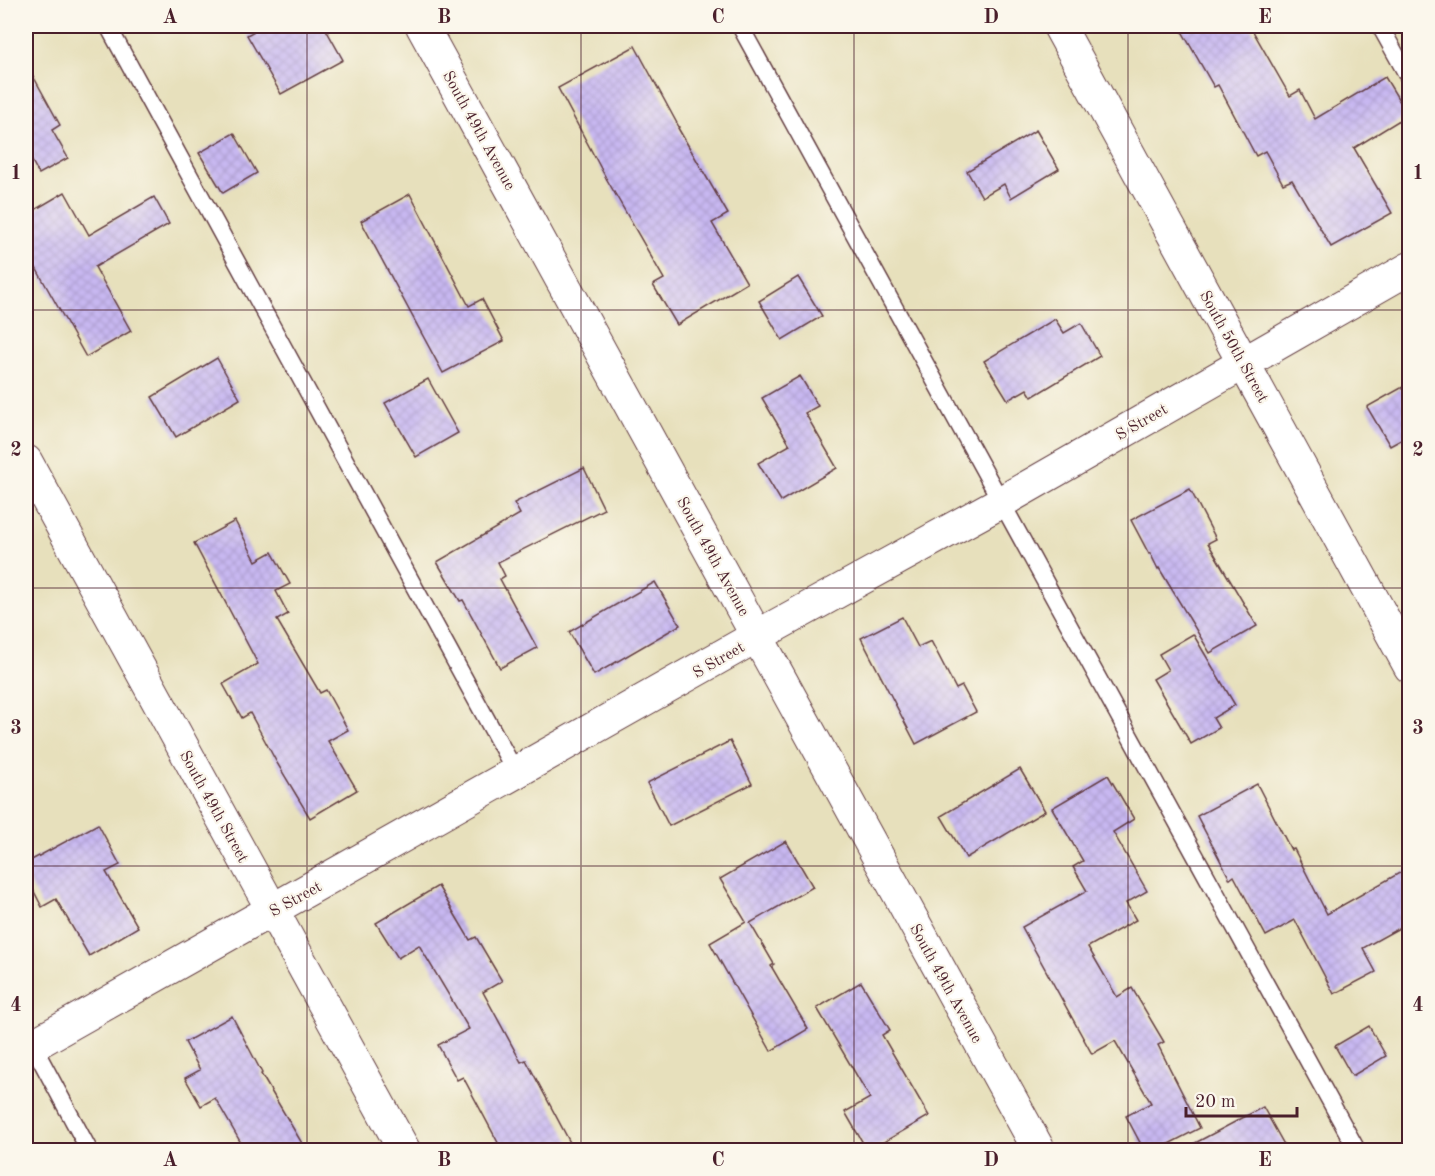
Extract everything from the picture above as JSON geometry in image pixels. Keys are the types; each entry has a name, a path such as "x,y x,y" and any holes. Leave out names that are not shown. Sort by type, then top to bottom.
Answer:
{"street":[{"name":"South 49th Avenue","path":"423,26 1040,1150"},
{"name":"South 50th Street","path":"1059,26 1410,668"},
{"name":"S Street","path":"28,1043 272,911 758,636 1001,502 1410,268"},
{"name":"South 49th Street","path":"26,461 404,1150"}],"lane":[{"path":"108,26 516,773"},
{"path":"740,26 1357,1150"},
{"path":"1380,26 1410,80"},
{"path":"28,1043 89,1150"}],"building":[{"path":"263,26 324,26 343,60 281,94 247,35"},
{"path":"1179,26 1250,26 1290,96 1300,90 1315,119 1385,77 1408,115 1354,148 1392,213 1331,247 1292,180 1283,184 1265,151 1256,156 1218,85 1214,87"},
{"path":"635,46 678,128 728,214 712,223 747,283 677,325 653,285 664,279 558,88"},
{"path":"26,63 60,125 52,130 68,158 39,174 26,150"},
{"path":"1036,130 1059,169 1011,198 1004,184 982,197 967,171"},
{"path":"234,133 257,173 223,193 199,153"},
{"path":"65,192 89,235 154,197 169,224 95,267 131,331 86,357 36,268 26,274 26,215"},
{"path":"410,194 469,306 482,299 504,341 443,373 361,221"},
{"path":"798,277 822,316 782,340 759,301"},
{"path":"1055,319 1064,333 1081,323 1100,356 1032,397 1027,389 1008,400 984,361"},
{"path":"217,358 240,399 176,437 152,397"},
{"path":"800,376 818,406 805,413 837,468 781,501 758,463 790,445 762,398"},
{"path":"428,379 458,433 416,457 385,403"},
{"path":"1410,383 1410,435 1390,446 1367,407"},
{"path":"584,468 604,509 498,562 505,576 500,579 537,648 500,668 463,600 460,601 437,562 520,514 514,503"},
{"path":"1190,489 1216,539 1208,543 1257,626 1210,653 1149,554 1131,520"},
{"path":"235,521 256,561 272,552 290,584 276,591 288,614 277,620 320,693 326,690 348,730 328,741 357,790 310,818 250,713 242,718 223,684 258,664 194,543"},
{"path":"655,582 680,625 594,675 569,632"},
{"path":"902,617 918,647 931,641 956,689 962,686 976,712 916,744 861,638"},
{"path":"1193,634 1235,705 1213,718 1219,728 1191,744 1153,679 1168,670 1159,654"},
{"path":"730,741 752,784 669,826 647,783"},
{"path":"1020,769 1045,811 966,858 941,816"},
{"path":"1108,775 1134,819 1113,832 1147,891 1126,903 1136,920 1088,947 1117,997 1132,988 1164,1042 1158,1045 1200,1128 1157,1150 1144,1150 1126,1116 1151,1103 1115,1041 1092,1054 1022,927 1087,891 1073,867 1083,861 1052,808"},
{"path":"1257,784 1327,914 1410,867 1410,922 1363,948 1376,972 1334,994 1295,920 1266,936 1234,876 1230,879 1197,816"},
{"path":"98,824 120,865 106,872 138,927 89,956 56,899 42,907 26,876 26,863"},
{"path":"786,841 813,887 750,923 774,964 771,966 808,1029 771,1051 710,943 746,922 720,879"},
{"path":"438,886 470,940 476,937 502,981 483,992 521,1062 526,1060 574,1150 502,1150 463,1077 457,1080 438,1045 469,1029 419,945 398,958 376,923"},
{"path":"861,982 890,1030 882,1035 929,1116 870,1150 867,1150 845,1112 870,1098 817,1008"},
{"path":"232,1016 261,1074 306,1150 245,1150 215,1098 201,1106 185,1078 200,1070 185,1042"},
{"path":"1369,1026 1386,1056 1352,1076 1335,1046"},
{"path":"1263,1107 1287,1150 1182,1150"}]}
